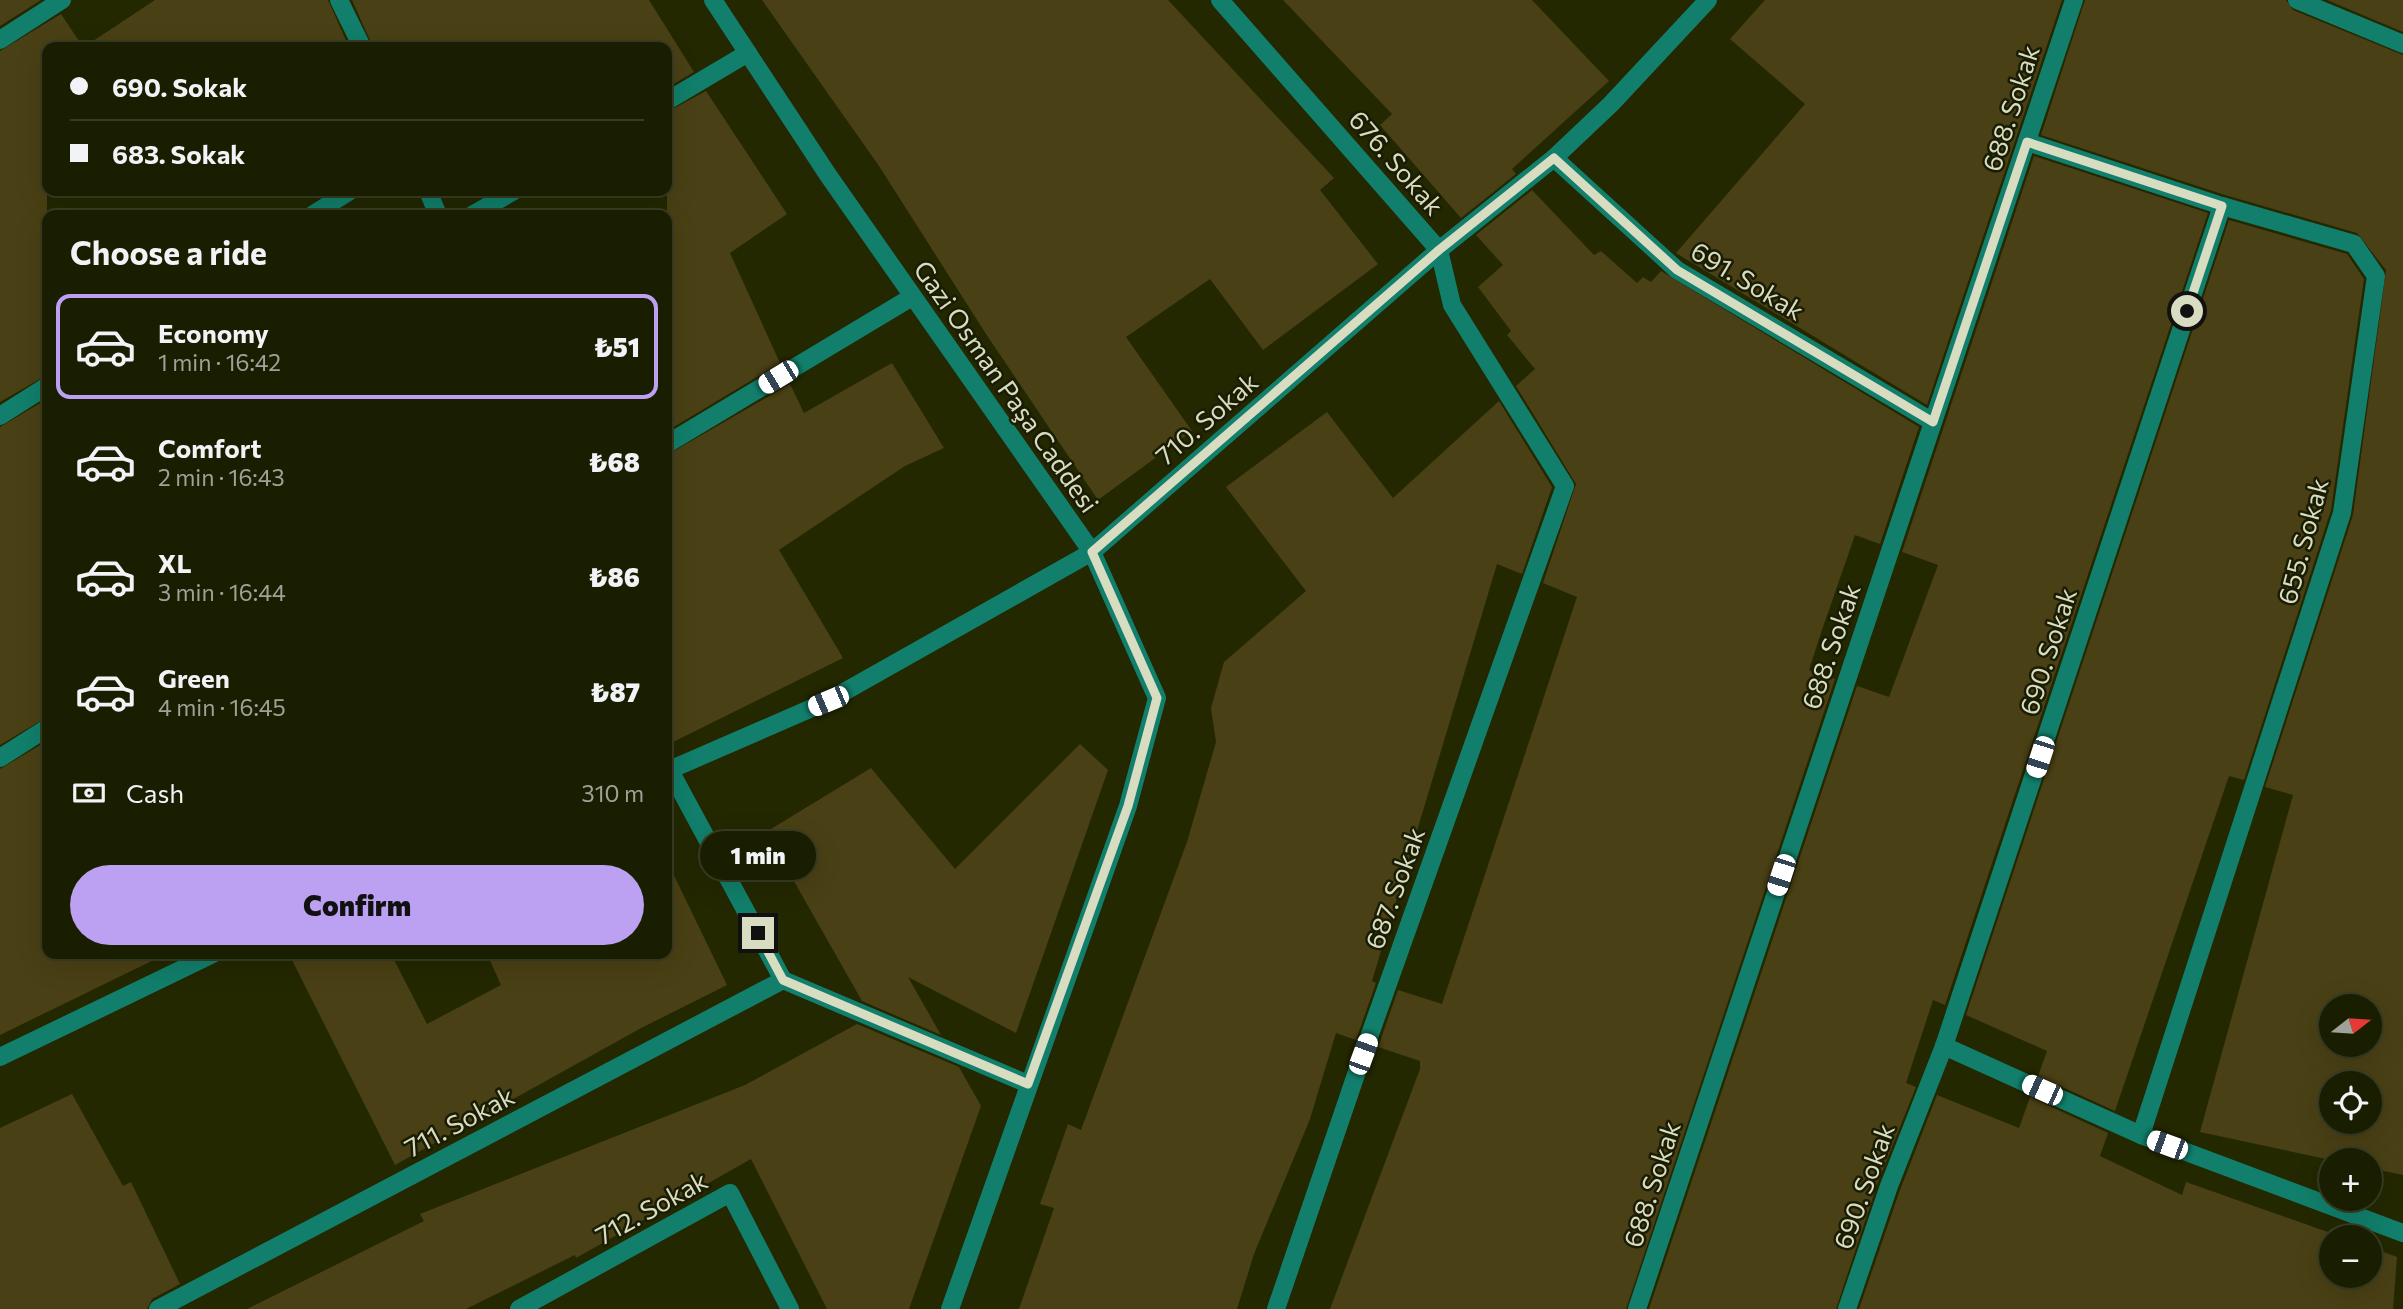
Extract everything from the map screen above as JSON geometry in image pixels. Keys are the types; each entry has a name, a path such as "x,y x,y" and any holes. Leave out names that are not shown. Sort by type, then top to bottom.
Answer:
{"street":[{"path":"0,40 62,0"},
{"path":"339,0 360,42"},
{"name":"Gazi Osman Paşa Caddesi","path":"713,0 912,297 1092,552 1157,698 1128,806 950,1309"},
{"name":"676. Sokak","path":"1220,0 1439,250 1452,305 1565,486"},
{"name":"710. Sokak","path":"672,767 828,701 1092,552 1439,250 1554,158 1611,104 1708,0"},
{"name":"688. Sokak","path":"1637,1309 2074,0"},
{"path":"2297,0 2403,44"},
{"path":"672,98 748,53"},
{"name":"655. Sokak","path":"2027,142 2222,206 2354,244 2375,276 2342,513 2141,1135"},
{"name":"691. Sokak","path":"1554,158 1677,270 1933,422"},
{"path":"320,210 342,196"},
{"path":"481,210 505,196"},
{"name":"690. Sokak","path":"1847,1309 1889,1186 1944,1046 2222,206"},
{"path":"672,441 912,297"},
{"path":"0,416 42,389"},
{"name":"687. Sokak","path":"1276,1309 1363,1054 1565,486"},
{"path":"0,758 42,731"},
{"path":"672,776 783,980 1028,1084"},
{"path":"0,1057 202,959"},
{"name":"711. Sokak","path":"158,1309 783,980"},
{"path":"1944,1046 2141,1135 2403,1233"},
{"name":"712. Sokak","path":"519,1309 730,1193 790,1309"}],"building":[{"path":"0,0 41,0 0,26"},
{"path":"155,0 328,0 347,42 92,42"},
{"path":"352,0 649,0 694,72 672,85 672,42 371,42"},
{"path":"762,0 1168,0 1334,178 1320,190 1378,264 1263,350 1210,279 1126,337 1192,431 1098,500 986,334 879,166"},
{"path":"1283,0 1532,0 1609,81 1512,169 1516,174 1461,218 1380,125 1392,114"},
{"path":"1765,0 2062,0 1927,405 1676,253 1805,104 1730,39"},
{"path":"2085,0 2286,0 2293,10 2403,55 2403,1175 2382,1171 2382,1148 2319,1148 2319,1157 2200,1132 2293,795 2265,787 2353,515 2386,270 2357,233 2225,195 2041,135"},
{"path":"2327,0 2403,0 2403,32"},
{"path":"61,14 80,42 42,42 42,196 47,196 47,210 42,210 42,378 0,402 0,51"},
{"path":"706,91 787,214 730,253 780,363 672,428 672,210 667,210 667,196 672,196 672,109"},
{"path":"2034,156 2208,213 1945,1005 1933,1000 1906,1083 1916,1087 1878,1182 1836,1309 1649,1309 1857,686 1889,697 1938,565 1902,552"},
{"path":"1532,190 1594,255 1601,251 1637,283 1643,277 1651,282 1661,271 1919,427 1880,544 1855,535 1822,630 1809,670 1835,679 1626,1309 1330,1309 1420,1069 1420,1061 1378,1047 1398,990 1442,1004 1577,597 1543,583 1576,484 1516,386 1535,369 1507,335 1511,331 1478,287 1503,265 1476,235"},
{"path":"2229,220 2347,254 2364,279 2331,510 2244,780 2229,776 2115,1111 2038,1076 2047,1051 1966,1015"},
{"path":"892,363 944,448 905,466 779,550 843,658 672,743 672,452 790,384 804,413"},
{"path":"1499,401 1552,487 1522,574 1497,564 1372,981 1376,983 1356,1040 1336,1033 1310,1119 1254,1254 1237,1309 1019,1309 1054,1208 1040,1204 1068,1124 1081,1130 1187,842 1216,742 1211,708 1224,662 1306,591 1226,487 1327,412 1393,498"},
{"path":"42,402 42,720 0,745 0,427"},
{"path":"42,744 42,959 156,959 0,1035 0,769"},
{"path":"1080,744 1108,770 1016,1033 908,977 941,1035 862,1001 766,832 871,768 955,869"},
{"path":"672,871 727,985 643,1027 395,1165 292,959 394,959 427,1024 501,985 489,959 672,959"},
{"path":"857,1024 959,1067 981,1106 909,1309 827,1309 751,1159 576,1258 575,1255 466,1309 247,1309 424,1221 420,1214 745,1085"},
{"path":"72,1094 123,1186 131,1182 180,1284 152,1299 147,1309 0,1309 0,1128"},
{"path":"1937,1095 2019,1128 2030,1097 2108,1133 2100,1156 2182,1195 2186,1182 2319,1229 2319,1288 2382,1288 2382,1251 2397,1257 2393,1309 1859,1309 1900,1190"}],"route":[{"path":"758,933 783,980 1028,1084 1128,806 1157,698 1092,552 1439,250 1554,158 1677,270 1933,422 2027,142 2222,206 2187,311"}]}
